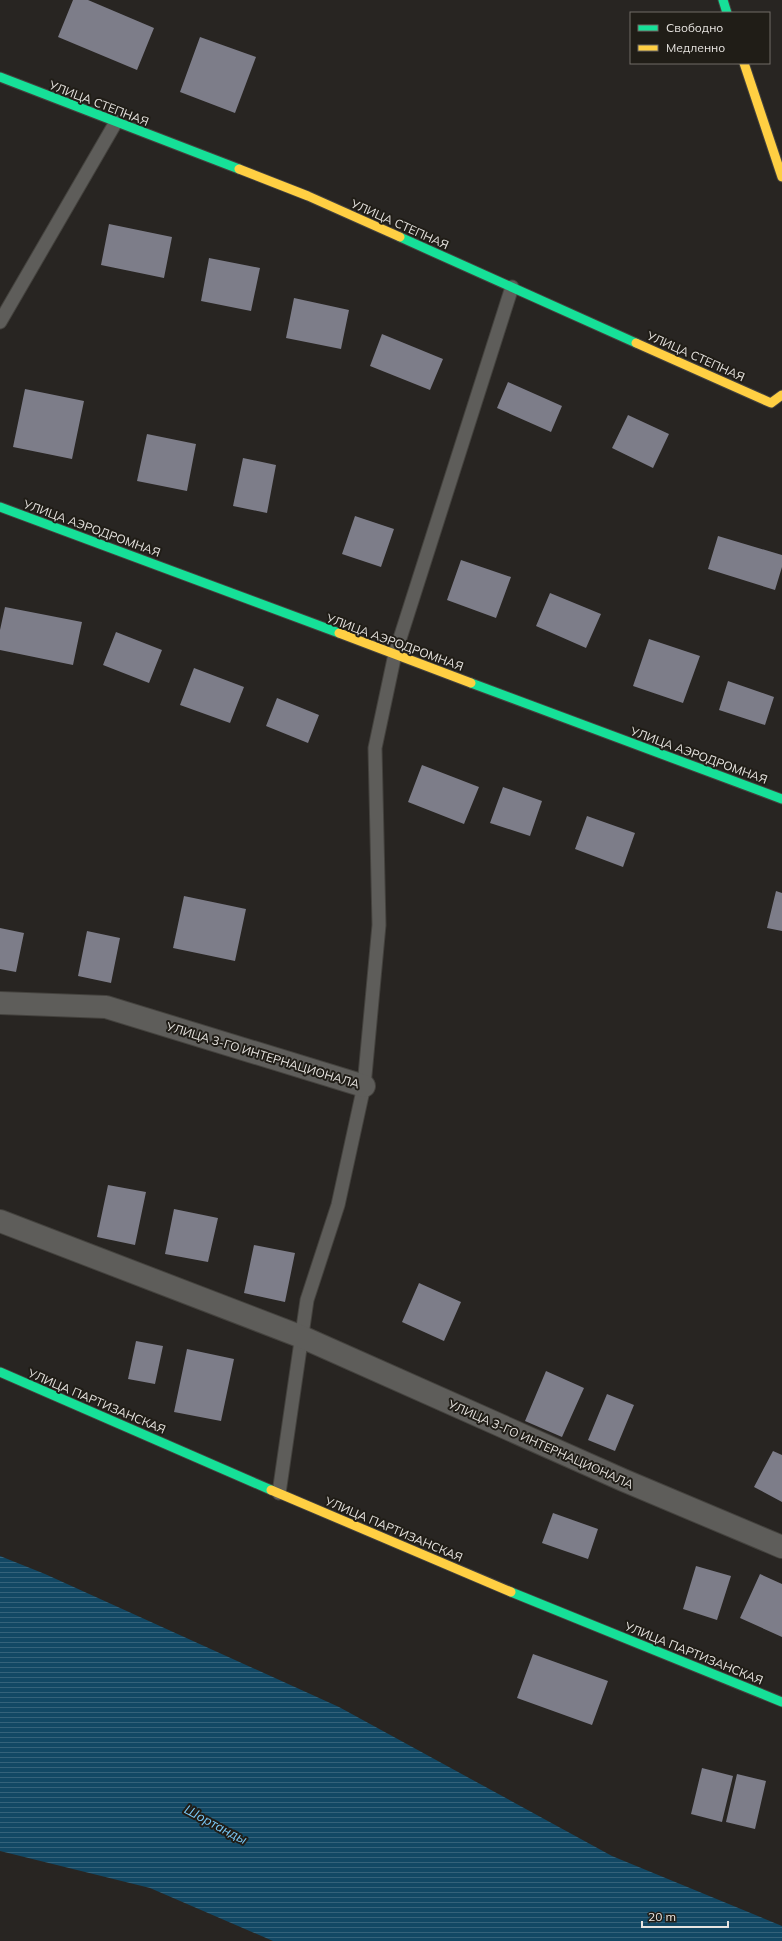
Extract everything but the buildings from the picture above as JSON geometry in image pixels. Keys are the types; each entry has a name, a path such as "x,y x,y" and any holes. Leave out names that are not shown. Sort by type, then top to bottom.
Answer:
{"street":[{"path":"723,0 727,12"},
{"path":"744,64 782,177"},
{"name":"УЛИЦА СТЕПНАЯ","path":"0,77 308,196 771,403 782,395"},
{"name":"УЛИЦА АЭРОДРОМНАЯ","path":"0,507 782,799"},
{"name":"УЛИЦА 3-ГО ИНТЕРНАЦИОНАЛА","path":"0,1002 106,1006 364,1086"},
{"name":"УЛИЦА 3-ГО ИНТЕРНАЦИОНАЛА","path":"0,1221 302,1337 623,1480 782,1547"},
{"name":"УЛИЦА ПАРТИЗАНСКАЯ","path":"0,1372 434,1560 782,1702"}],"lane":[{"path":"0,322 116,122"},
{"path":"364,1086 379,925 374,748 395,654 512,287"},
{"name":"УЛИЦА 3-ГО ИНТЕРНАЦИОНАЛА","path":"302,1337 307,1300 338,1205 364,1086"},
{"path":"279,1493 302,1337"}],"water":[{"name":"Шортанды","path":"0,1556 45,1574 339,1707 612,1856 782,1926 782,1941 273,1941 150,1888 0,1851"}],"traffic: fast":[{"path":"723,0 727,12"},
{"path":"0,77 239,169"},
{"path":"400,237 636,343"},
{"path":"0,507 339,633"},
{"path":"471,683 782,799"},
{"path":"0,1372 271,1490"},
{"path":"511,1592 782,1702"}],"traffic: slow":[{"path":"744,64 782,177"},
{"path":"239,169 308,196 400,237"},
{"path":"636,343 771,403 782,395"},
{"path":"339,633 471,683"},
{"path":"271,1490 511,1592"}]}
